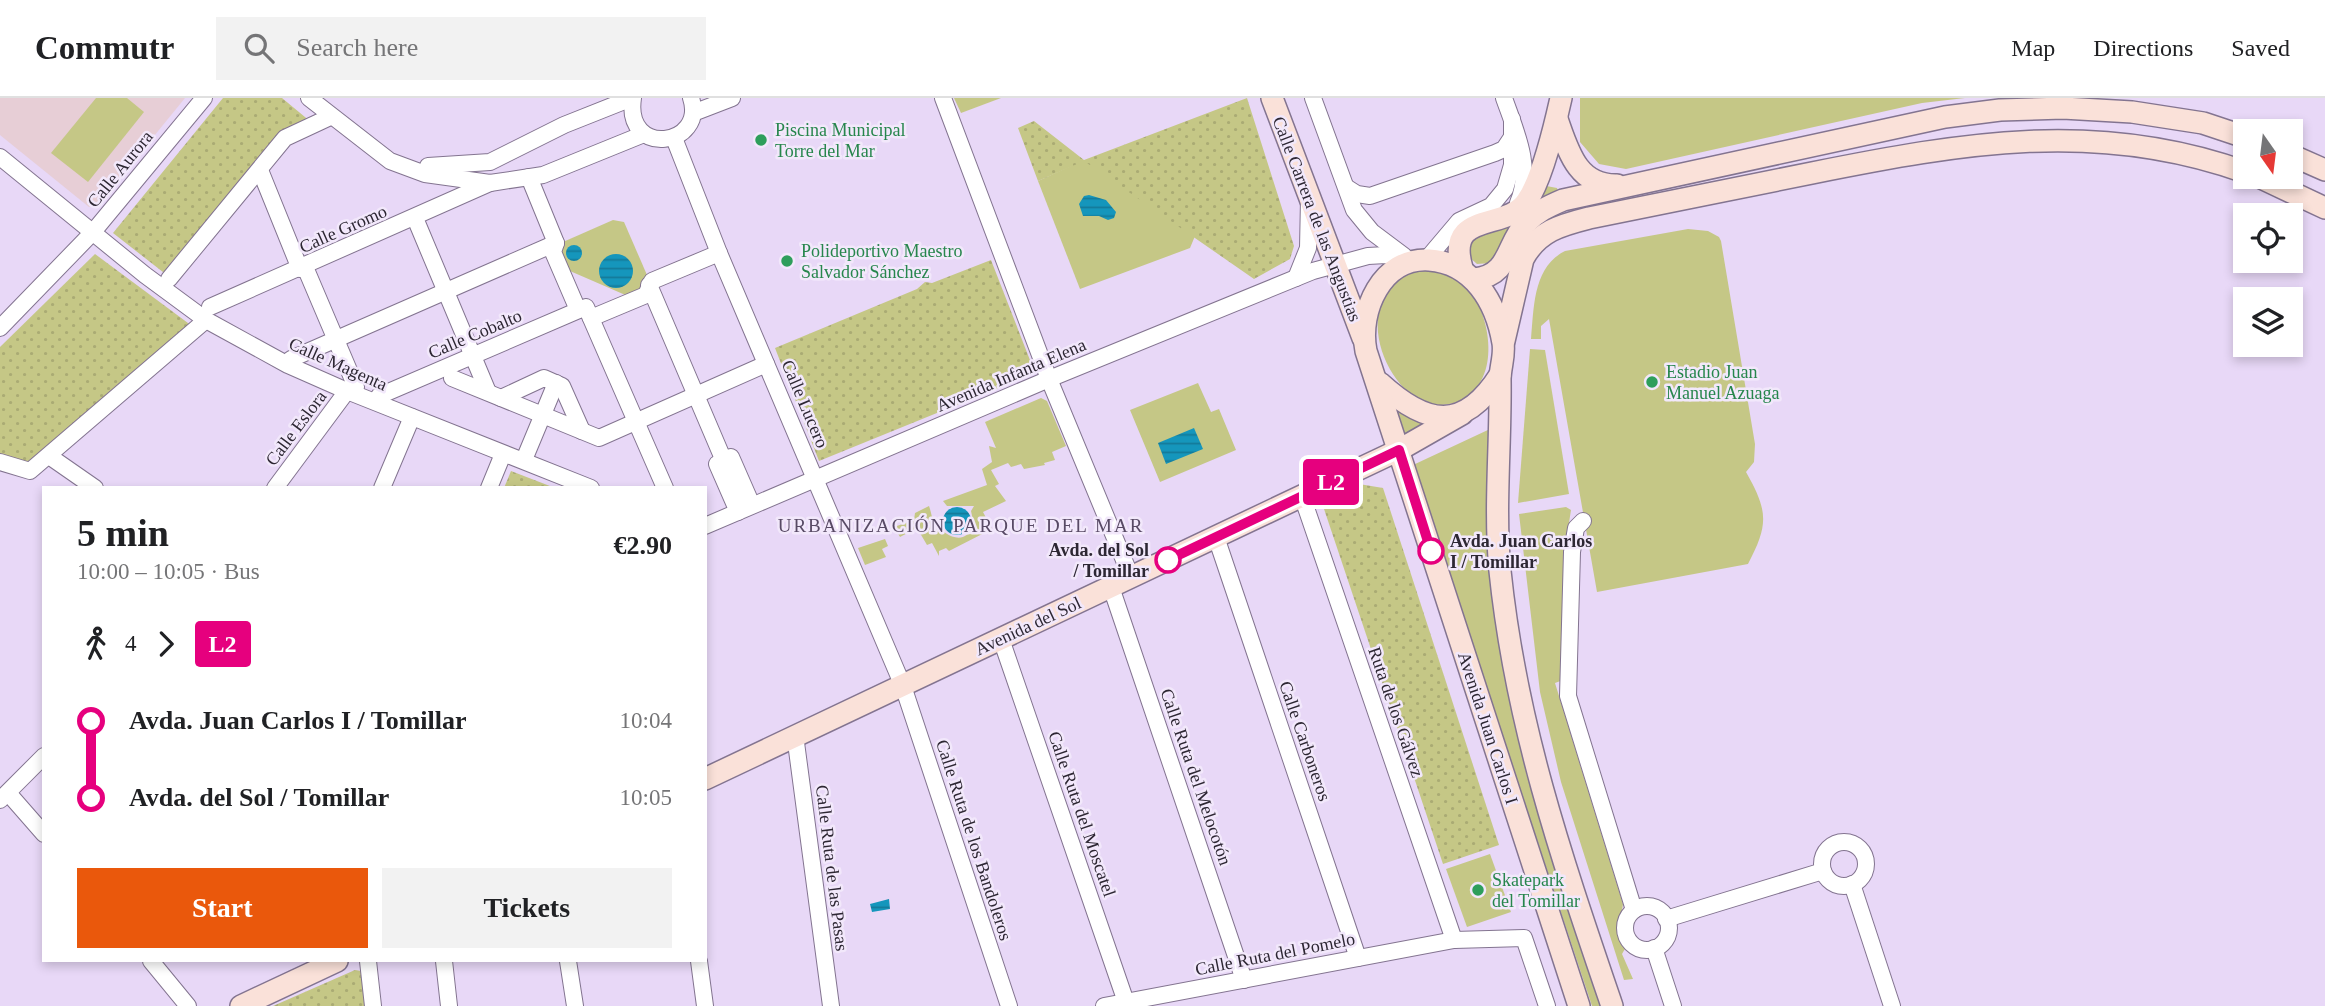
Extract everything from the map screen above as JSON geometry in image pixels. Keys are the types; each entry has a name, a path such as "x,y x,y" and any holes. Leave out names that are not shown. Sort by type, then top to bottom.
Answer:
{"main road":[{"name":"Calle Carrera de las Angustias","path":"1272,98 1364,340"},
{"path":"1503,344 1495,317 1469,274 1459,246 1464,234 1474,226 1524,205 1532,191 1557,119 1561,98"},
{"path":"1500,375 1487,395 1462,414 1437,416 1417,411 1400,402 1378,381 1364,340 1366,315 1377,289 1390,273 1419,260 1489,277 1500,270 1517,235 1541,210 1563,200 1945,117 2000,110 2063,108 2132,113 2203,123 2233,133"},
{"path":"1557,119 1573,161 1588,178 1610,185 1637,184"},
{"path":"1612,1006 1542,796 1524,723 1500,569 1497,510 1500,375 1503,344 1523,259 1529,247 1550,229 1589,218 1932,149 2019,139 2130,145 2199,155 2233,168"},
{"path":"2303,160 2325,170"},
{"path":"2285,189 2325,208"},
{"name":"Avenida Juan Carlos I","path":"1378,381 1579,1006"},
{"name":"Avenida del Sol","path":"707,778 1399,450 1462,414"},
{"path":"241,1006 335,962"}],"street":[{"name":"Calle Aurora","path":"0,328 93,233 204,98"},
{"path":"309,98 330,117 390,161 425,174 490,183 543,175 644,134"},
{"path":"366,145 432,168 490,162 564,125 633,98"},
{"path":"633,98 631,111 635,124 644,134 662,140 674,138 684,131 692,106 732,98"},
{"path":"943,98 1049,379 1131,577"},
{"path":"1312,98 1354,211 1367,226 1419,260 1459,221 1499,199 1511,173 1512,119"},
{"path":"1504,98 1525,173 1523,191 1515,210"},
{"path":"169,279 285,138 330,117"},
{"name":"Calle Lucero","path":"674,138 719,253 903,686"},
{"path":"1346,187 1357,194 1370,196 1495,153 1504,149 1512,138"},
{"name":"Calle Magenta","path":"0,157 93,233 208,314 288,365 586,486"},
{"path":"260,170 335,340 351,389"},
{"path":"529,177 556,243 553,252 585,312 664,486"},
{"name":"Calle Gromo","path":"0,462 30,471 208,314 302,268 490,183"},
{"path":"1296,278 1308,248 1309,198"},
{"path":"415,218 472,356 494,395"},
{"path":"291,359 556,243"},
{"path":"719,253 652,281 649,285 724,461 731,457 745,508"},
{"name":"Avenida Infanta Elena","path":"707,525 1049,379 1296,278 1334,264 1368,256 1386,255 1419,260"},
{"name":"Calle Cobalto","path":"379,396 585,312 646,295 649,285"},
{"path":"452,378 599,438 766,364"},
{"path":"494,395 544,378 562,386 582,431"},
{"path":"526,455 556,383"},
{"name":"Calle Eslora","path":"277,486 351,389"},
{"path":"383,486 412,417"},
{"path":"490,486 503,454"},
{"path":"49,456 92,486"},
{"name":"Ruta de los Gálvez","path":"1302,496 1454,940"},
{"path":"1583,521 1576,528 1572,552 1568,696 1634,910"},
{"name":"Calle Carboneros","path":"1216,537 1358,958"},
{"name":"Calle Ruta del Melocotón","path":"1111,587 1244,980"},
{"name":"Calle Ruta del Moscatel","path":"1001,639 1126,1002"},
{"name":"Calle Ruta de los Bandoleros","path":"903,686 1009,1006"},
{"name":"Calle Ruta de las Pasas","path":"795,735 831,1006"},
{"path":"42,758 4,797 42,832"},
{"path":"1839,842 1853,843 1862,851 1866,865 1863,875 1852,884 1832,882 1824,871 1822,860 1832,845 1839,842"},
{"path":"1667,919 1824,871"},
{"path":"1852,884 1892,1006"},
{"path":"1647,906 1655,907 1667,919 1666,938 1654,948 1642,949 1628,940 1625,925 1634,910 1647,906"},
{"name":"Calle Ruta del Pomelo","path":"1104,1006 1454,940 1524,938 1547,1006"},
{"path":"1654,948 1674,1006"},
{"path":"152,962 188,1006"},
{"path":"368,962 373,1006"},
{"path":"443,962 449,1006"},
{"path":"568,962 575,1006"},
{"path":"699,962 705,1006"}],"shaded area":[{"path":"0,98 185,98 97,206 89,207 0,135"}],"green space":[{"path":"96,98 127,98 144,112 88,182 51,153"},
{"path":"223,98 282,98 311,122 283,135 168,276 113,233"},
{"path":"954,98 1001,98 961,113"},
{"path":"1247,98 1294,246 1290,259 1254,279 1084,161 1038,181 1018,128 1034,121 1084,160"},
{"path":"1580,98 1965,98 1922,103 1626,169 1599,164 1580,142"},
{"path":"1084,160 1195,236 1190,248 1080,289 1038,181"},
{"path":"1541,185 1557,188 1560,198 1491,263 1477,264 1468,256 1469,244 1473,238"},
{"path":"613,220 624,222 647,275 640,293 630,297 563,268 557,255 563,242"},
{"name":"Estadio Juan Manuel Azuaga","path":"1688,229 1708,231 1721,241 1755,444 1754,462 1746,472 1762,508 1760,538 1748,564 1597,592 1549,319 1541,326 1541,339 1531,339 1537,289 1547,267 1565,251"},
{"path":"95,254 192,326 39,459 24,463 0,457 0,347"},
{"path":"991,260 1035,373 819,461 775,348 917,289 925,282 932,283"},
{"path":"1437,268 1469,288 1483,315 1488,347 1483,377 1475,389 1463,399 1437,405 1413,396 1394,376 1382,350 1378,322 1384,296 1403,277"},
{"path":"1530,349 1545,350 1569,494 1518,503"},
{"path":"1198,383 1211,412 1219,409 1236,450 1160,482 1130,410"},
{"path":"1041,398 1047,401 1066,446 1052,452 1055,460 1044,463 1045,465 1024,469 1021,464 1011,467 1008,463 991,470 999,484 995,486 1006,501 983,512 992,529 949,551 946,548 939,551 939,556 932,543 927,545 917,528 900,537 894,527 914,520 915,513 929,506 934,523 943,532 960,538 970,532 974,525 971,511 974,506 947,506 943,501 987,485 982,469 992,462 989,446 996,448 985,422"},
{"path":"1391,404 1404,415 1435,424 1402,439"},
{"path":"1490,429 1503,657 1527,776 1602,1006 1592,1006 1413,465"},
{"path":"511,471 550,486 505,486"},
{"path":"1359,484 1383,488 1499,845 1443,864 1322,503"},
{"path":"1566,507 1571,510 1566,542 1566,679 1555,683 1623,904 1619,929 1626,947 1622,954 1633,979 1624,980 1561,782 1540,692 1519,514"},
{"path":"885,539 888,546 882,549 886,557 865,565 858,548"},
{"name":"Skatepark del Tomillar","path":"1490,854 1511,912 1467,927 1446,869"},
{"path":"355,970 361,971 366,1006 273,1006"}],"water":[{"path":"1084,196 1106,200 1116,212 1114,218 1108,220 1099,216 1083,216 1079,204"},
{"path":"574,245 582,253 574,261 566,253"},
{"path":"616,254 628,259 633,271 628,283 616,288 604,283 599,271 604,259"},
{"path":"1194,428 1203,449 1166,464 1158,443"},
{"path":"957,507 967,511 971,521 967,531 957,535 947,531 943,521 947,511"},
{"path":"889,899 890,909 872,912 870,904"}],"bus line":[{"name":"L2","path":"1168,560 1399,450 1431,551"}],"place":[{"name":"Piscina Municipal Torre del Mar","path":"761,140"},
{"name":"Polideportivo Maestro Salvador Sánchez","path":"787,261"},
{"name":"Estadio Juan Manuel Azuaga","path":"1652,382"},
{"name":"Avda. Juan Carlos I / Tomillar","path":"1431,551"},
{"name":"Avda. del Sol / Tomillar","path":"1168,560"},
{"name":"Skatepark del Tomillar","path":"1478,890"}],"district":[{"name":"URBANIZACIÓN PARQUE DEL MAR","path":"961,525"}]}
